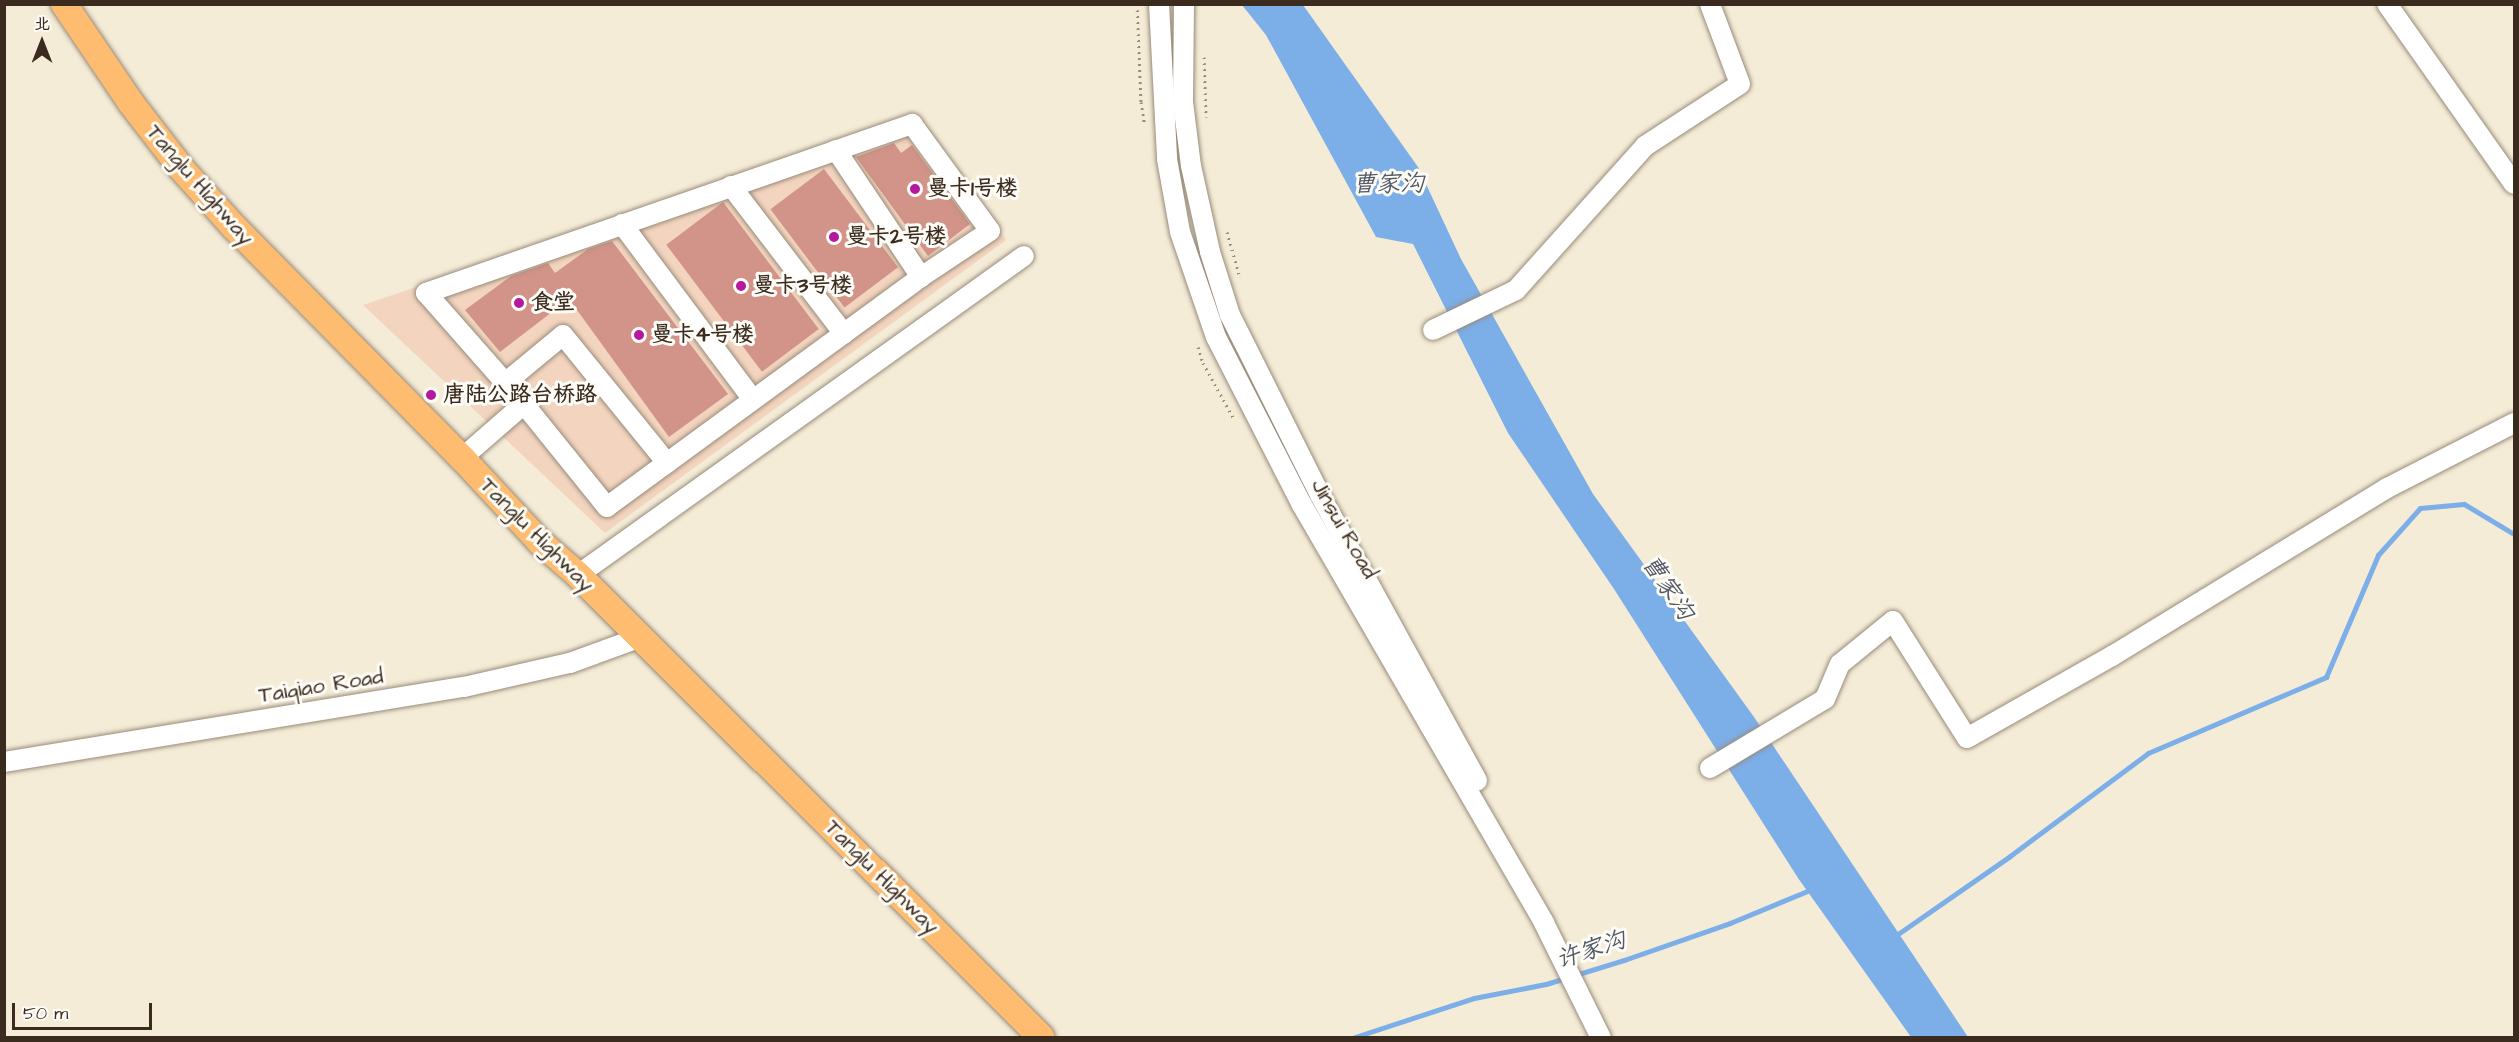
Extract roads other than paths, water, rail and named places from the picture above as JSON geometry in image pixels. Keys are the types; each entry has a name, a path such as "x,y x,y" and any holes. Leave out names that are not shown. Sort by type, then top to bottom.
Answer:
{"main road":[{"name":"Tanglu Highway","path":"64,4 131,104 181,168 283,278 462,458 540,542 578,575 641,637 1042,1038"}],"street":[{"name":"Jinsui Road","path":"1159,4 1169,169 1180,232 1216,337 1302,505 1548,921"},
{"name":"Jinsui Road","path":"1184,4 1184,102 1191,166 1210,252 1230,315 1320,495 1548,921 1585,996 1601,1038"},
{"path":"1432,330 1516,290 1645,146 1740,84 1710,4"},
{"path":"2387,4 2514,184"},
{"path":"912,124 990,231 921,277 607,507 524,405 426,292 731,186 912,124"},
{"path":"836,150 921,277"},
{"path":"731,186 843,334"},
{"path":"622,224 753,400"},
{"path":"578,575 1024,256"},
{"path":"505,383 563,335 667,463"},
{"path":"462,458 524,405"},
{"path":"1710,768 1826,699 1840,664 1893,621 1967,738 2112,656 2387,488 2514,423"},
{"name":"Taiqiao Road","path":"4,762 464,687 570,663 641,637"},
{"name":"Jinsui Road","path":"1585,996 1611,1038"}],"water":[{"name":"曹家沟","path":"1242,5 1303,5 1418,167 1461,259 1593,494 1754,717 1968,1037 1911,1037 1798,878 1614,589 1508,433 1413,244 1376,237 1266,35"}],"waterway":[{"path":"1895,936 2010,856 2148,753 2326,677 2378,555 2420,508 2464,504 2514,534"},
{"name":"许家沟","path":"1352,1038 1474,998 1546,984 1624,960 1730,923 1812,889"}],"place":[{"name":"曼卡1号楼","path":"915,189"},
{"name":"曼卡2号楼","path":"834,237"},
{"name":"曼卡3号楼","path":"741,286"},
{"name":"食堂","path":"519,303"},
{"name":"曼卡4号楼","path":"639,335"},
{"name":"唐陆公路台桥路","path":"431,395"}]}
